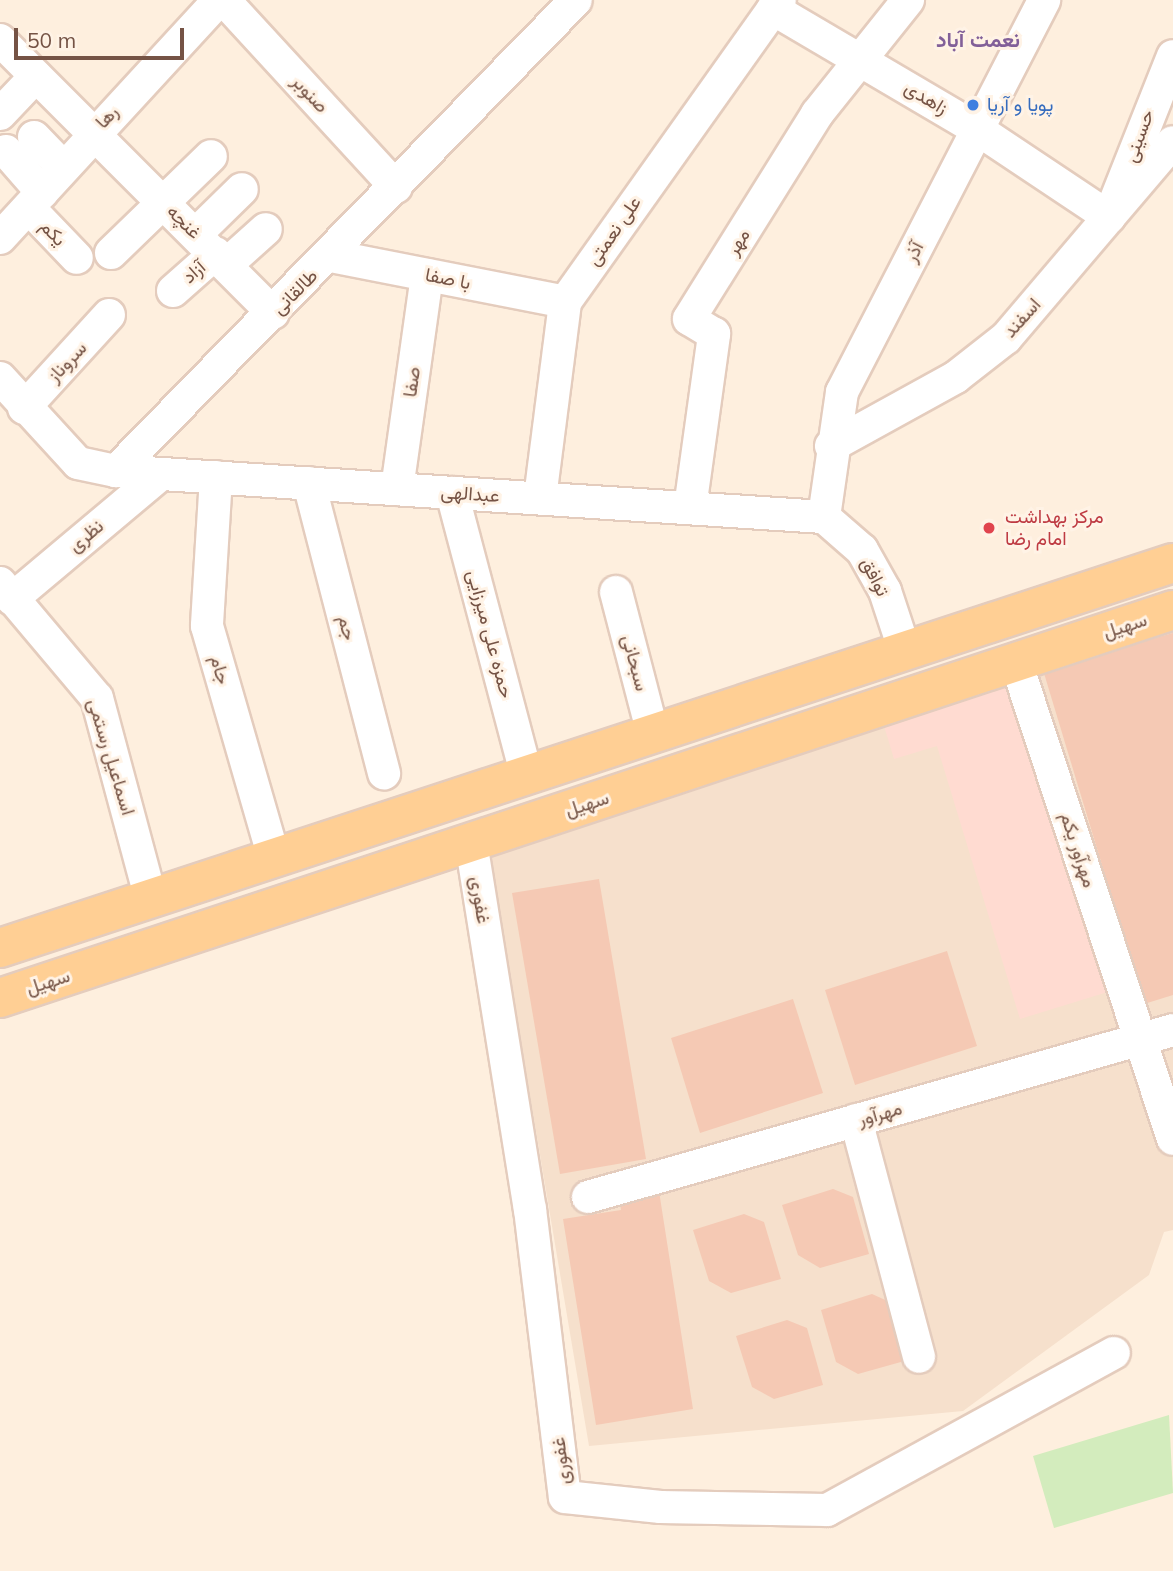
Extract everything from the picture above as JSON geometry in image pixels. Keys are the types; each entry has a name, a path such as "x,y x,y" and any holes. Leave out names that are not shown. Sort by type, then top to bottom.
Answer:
{"main road":[{"path":"0,948 1173,564"},
{"name":"سهیل","path":"0,998 1173,610"}],"street":[{"name":"رها","path":"0,238 93,132 221,0"},
{"name":"صنوبر","path":"221,0 396,187"},
{"name":"طالقانی","path":"116,471 331,256 576,0"},
{"name":"مهر","path":"690,508 714,334 689,319 817,114 908,0"},
{"name":"آذر","path":"824,517 831,446 842,392 1044,0"},
{"name":"زاهدی","path":"776,4 978,129 1109,217"},
{"name":"علی نعمتی","path":"540,498 565,302 776,4"},
{"name":"غنچه","path":"3,48 36,76 213,250 273,313"},
{"name":"حسینی","path":"1109,217 1173,56"},
{"path":"0,114 36,76"},
{"path":"34,137 64,168"},
{"name":"اسفند","path":"831,446 956,377 1006,338 1173,142"},
{"name":"یکم","path":"6,151 35,200 77,258"},
{"path":"111,253 211,156"},
{"path":"213,250 242,189"},
{"path":"213,250 266,229"},
{"name":"آزاد","path":"173,291 213,250"},
{"name":"با صفا","path":"331,256 565,302"},
{"name":"صفا","path":"397,489 427,275"},
{"name":"سروناز","path":"24,408 109,315"},
{"path":"0,379 24,408 78,463 116,471"},
{"name":"عبدالهی","path":"116,471 824,517"},
{"name":"نظری","path":"6,591 161,474"},
{"name":"جام","path":"216,477 207,626 274,858"},
{"name":"جم","path":"309,483 384,773"},
{"name":"حمزه علی میرزایی","path":"452,493 527,776"},
{"name":"توافق","path":"824,517 862,550 885,591 905,652"},
{"name":"اسماعیل رستمی","path":"6,591 97,698 151,899"},
{"name":"سبحانی","path":"616,592 653,734"},
{"name":"مهرآور یکم","path":"1016,662 1173,1139"},
{"name":"غفوری","path":"471,842 530,1209 565,1497 660,1507 827,1510 1114,1353"},
{"name":"مهرآور","path":"588,1197 1173,1030"},
{"path":"856,1120 919,1357"}],"shaded area":[{"path":"1173,628 1173,1230 1164,1232 1149,1275 963,1411 589,1446 488,846"},
{"path":"1015,674 1111,991 1020,1019 937,746 894,759 881,716"}],"green space":[{"path":"1169,1415 1173,1493 1054,1528 1033,1456"}],"building":[{"path":"1173,633 1173,995 1144,1004 1043,670"},
{"path":"599,879 646,1159 560,1174 512,893"},
{"path":"947,951 977,1046 855,1085 825,990"},
{"path":"793,999 823,1093 700,1133 671,1038"},
{"path":"833,1189 853,1197 869,1254 820,1268 798,1255 782,1205"},
{"path":"659,1191 693,1409 596,1425 563,1219 621,1210 619,1197"},
{"path":"744,1214 764,1222 781,1279 731,1293 709,1281 693,1230"},
{"path":"872,1294 892,1303 908,1360 858,1374 836,1362 821,1310"},
{"path":"787,1320 807,1328 823,1385 774,1399 752,1387 736,1336"}],"place":[{"name":"پویا و آریا","path":"973,105"},
{"name":"مرکز بهداشت امام رضا","path":"989,528"}],"district":[{"name":"نعمت آباد","path":"978,39"}]}
